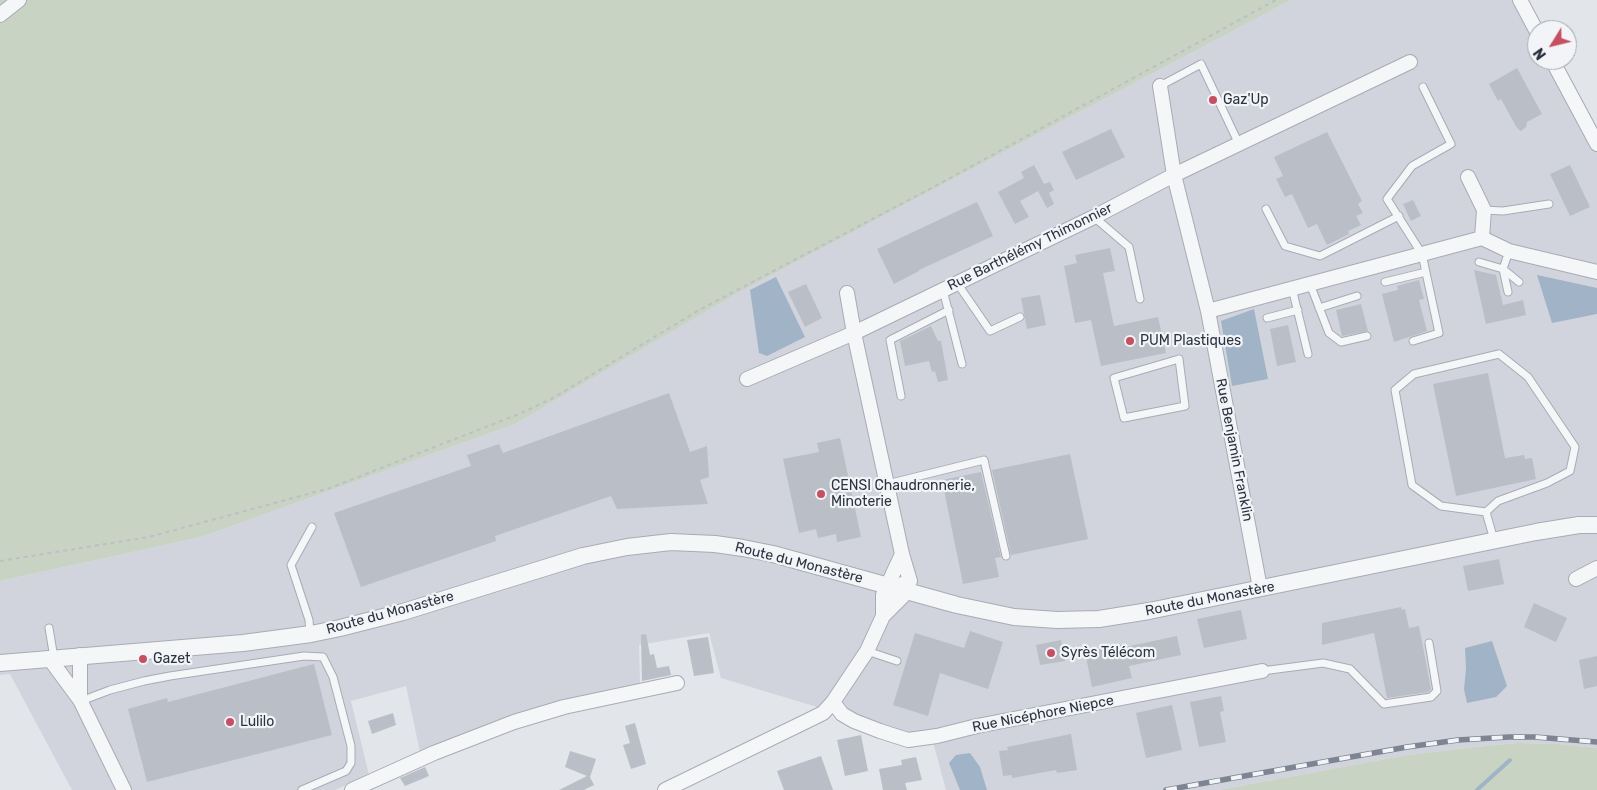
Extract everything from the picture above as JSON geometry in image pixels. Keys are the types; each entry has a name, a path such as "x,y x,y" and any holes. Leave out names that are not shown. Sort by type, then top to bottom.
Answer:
{"street":[{"path":"0,16 19,0"},
{"path":"1520,0 1531,20"},
{"name":"Rue Barthélémy Thimonnier","path":"747,379 854,333 1094,217 1174,175 1410,62"},
{"path":"1557,70 1597,144"},
{"name":"Rue Benjamin Franklin","path":"1160,86 1174,175 1208,311 1260,588"},
{"path":"1468,177 1484,210 1482,238"},
{"path":"1208,311 1482,238 1509,251 1597,272"},
{"path":"665,790 823,713 833,702 867,651 883,616 903,596 890,580 902,554 847,293"},
{"name":"Route du Monastère","path":"0,662 243,643 310,634 403,612 583,556 627,547 671,542 714,544 773,554 957,605 1014,617 1057,620 1099,619 1149,611 1494,541 1562,528 1597,524"},
{"path":"1576,579 1597,568"},
{"path":"80,655 81,701"},
{"path":"51,658 81,701 124,790"},
{"name":"Rue Nicéphore Niepce","path":"833,702 842,714 854,721 908,740 937,736 977,726 1262,671"},
{"path":"352,790 434,753 514,722 564,707 677,683"}],"lane":[{"path":"1160,86 1200,64 1238,144"},
{"path":"1412,341 1439,333 1422,254 1388,199 1412,166 1451,144 1423,87"},
{"path":"1484,210 1503,212 1550,204"},
{"path":"1266,209 1284,246 1320,256 1399,216"},
{"path":"1094,217 1129,247 1140,299"},
{"path":"1508,292 1502,269 1509,251"},
{"path":"1479,262 1502,269 1519,282"},
{"path":"1385,282 1426,272"},
{"path":"957,283 990,331 1020,317"},
{"path":"1310,284 1328,333 1341,342 1367,336"},
{"path":"1292,288 1308,354"},
{"path":"943,290 962,364"},
{"path":"1319,308 1357,296"},
{"path":"901,396 890,340 949,310"},
{"path":"1267,318 1298,310"},
{"path":"1499,354 1528,377 1575,447 1570,470 1547,483 1498,500 1486,512 1441,506 1412,484 1394,390 1414,374 1499,354"},
{"path":"1179,359 1185,406 1124,418 1114,378 1179,359"},
{"path":"887,484 984,460 1006,556"},
{"path":"1486,512 1494,541"},
{"path":"310,634 309,620 291,565 312,527"},
{"path":"49,628 51,658"},
{"path":"1262,671 1323,663 1350,669 1384,704 1431,697 1437,691 1429,643"},
{"path":"867,651 897,661"},
{"path":"81,701 110,690 170,676 304,656 323,657 333,677 352,746 351,763 346,771 302,790"}],"path":[{"path":"0,561 149,536 330,488 519,414 553,398 701,309 941,184 1276,0"}],"shaded area":[{"path":"1291,0 1515,0 1527,23 1527,70 1552,70 1597,153 1597,748 1518,743 1476,747 1408,755 1218,790 946,790 933,742 721,678 709,633 639,645 640,683 420,752 406,686 351,701 369,775 335,790 72,790 10,674 0,675 0,581 201,537 515,424 736,294"}],"green space":[{"path":"0,0 1291,0 736,294 515,424 201,537 0,581"},
{"path":"1518,743 1597,748 1597,790 1218,790 1408,755"}],"water":[{"path":"1537,275 1597,288 1597,314 1552,323"},
{"path":"776,277 805,337 767,356 759,353 750,290"},
{"path":"1254,309 1268,379 1232,386 1221,321"},
{"path":"1492,641 1507,686 1496,697 1467,703 1464,689 1466,669 1465,648"},
{"path":"970,753 980,767 987,790 960,790 949,763 956,755"}],"building":[{"path":"1517,68 1542,114 1527,122 1526,127 1521,131 1517,128 1501,99 1498,101 1489,84"},
{"path":"1111,129 1125,157 1076,180 1062,152"},
{"path":"1327,132 1362,201 1358,204 1363,213 1356,216 1361,225 1348,231 1349,234 1327,245 1317,224 1308,228 1292,194 1285,197 1276,179 1283,176 1274,157"},
{"path":"1034,165 1044,184 1050,182 1054,190 1049,193 1054,204 1047,208 1038,191 1020,201 1029,217 1015,224 998,192 1024,178 1021,172"},
{"path":"1570,165 1590,207 1570,216 1550,174"},
{"path":"1413,200 1421,216 1411,221 1403,204"},
{"path":"977,202 993,236 919,270 894,284 877,249"},
{"path":"1110,248 1115,271 1103,273 1114,326 1158,317 1166,353 1101,366 1091,320 1075,323 1064,266 1077,263 1075,255"},
{"path":"1474,270 1496,275 1503,305 1523,300 1526,315 1486,324"},
{"path":"1419,280 1424,299 1419,300 1427,331 1394,342 1382,294 1398,290 1397,286"},
{"path":"806,284 822,318 805,327 788,292"},
{"path":"1040,295 1046,325 1027,329 1021,298"},
{"path":"1361,304 1368,331 1342,336 1336,310"},
{"path":"1288,325 1296,362 1277,366 1270,329"},
{"path":"931,326 938,341 941,341 948,380 938,382 935,371 932,372 929,361 905,366 900,341"},
{"path":"1488,373 1505,458 1524,455 1525,459 1532,458 1536,479 1456,496 1433,384"},
{"path":"669,393 690,452 707,446 709,477 700,480 708,504 617,509 611,496 495,536 496,541 361,587 334,513 471,466 467,455 499,444 503,453"},
{"name":"CENSI Chaudronnerie, Minoterie","path":"840,438 861,537 837,542 836,534 818,538 816,529 799,533 783,459 819,452 817,443"},
{"path":"1070,454 1088,539 1011,555 992,470"},
{"path":"981,472 1001,557 995,558 999,577 963,584 942,480"},
{"path":"1499,559 1504,584 1468,591 1463,566"},
{"path":"1534,603 1567,618 1556,642 1524,627"},
{"path":"1401,607 1402,610 1405,609 1409,628 1419,626 1431,689 1428,692 1387,698 1374,633 1322,645 1322,623"},
{"path":"1241,610 1247,639 1204,648 1197,619"},
{"path":"970,631 1003,642 988,689 940,673 928,716 893,705 915,633 964,648"},
{"path":"646,634 650,655 654,654 657,668 669,666 671,675 642,681 641,635"},
{"path":"1177,636 1181,655 1129,666 1132,678 1092,687 1085,652 1124,644 1125,647"},
{"path":"708,637 714,673 694,676 687,640"},
{"name":"Syrès Télécom","path":"1061,640 1065,661 1040,665 1036,645"},
{"path":"1597,656 1597,686 1584,689 1579,660"},
{"name":"Lulilo","path":"314,664 332,735 147,782 128,709 167,698 168,702"},
{"path":"1221,696 1224,711 1220,712 1226,742 1199,747 1190,702"},
{"path":"1172,705 1182,750 1146,758 1136,713"},
{"path":"393,713 396,725 372,734 368,721"},
{"path":"635,723 646,764 631,769 623,745 630,743 625,726"},
{"path":"1071,734 1077,770 1057,773 1056,770 1012,778 1012,775 1003,776 999,751 1008,750 1007,747"},
{"path":"861,735 868,771 845,776 837,740"},
{"path":"570,751 596,759 590,777 594,785 584,790 559,790 587,776 565,767"},
{"path":"821,756 833,790 784,790 777,771"},
{"path":"916,757 922,780 905,783 907,790 883,790 879,769 902,765 901,760"},
{"path":"425,767 429,776 405,786 400,778"}],"waterway":[{"path":"1477,790 1510,760"}],"railway":[{"path":"1166,790 1407,747 1458,740 1535,737 1597,742"}],"place":[{"name":"Gaz'Up","path":"1213,100"},
{"name":"PUM Plastiques","path":"1130,341"},
{"name":"CENSI Chaudronnerie, Minoterie","path":"821,494"},
{"name":"Syrès Télécom","path":"1051,653"},
{"name":"Gazet","path":"143,659"},
{"name":"Lulilo","path":"230,722"}]}
